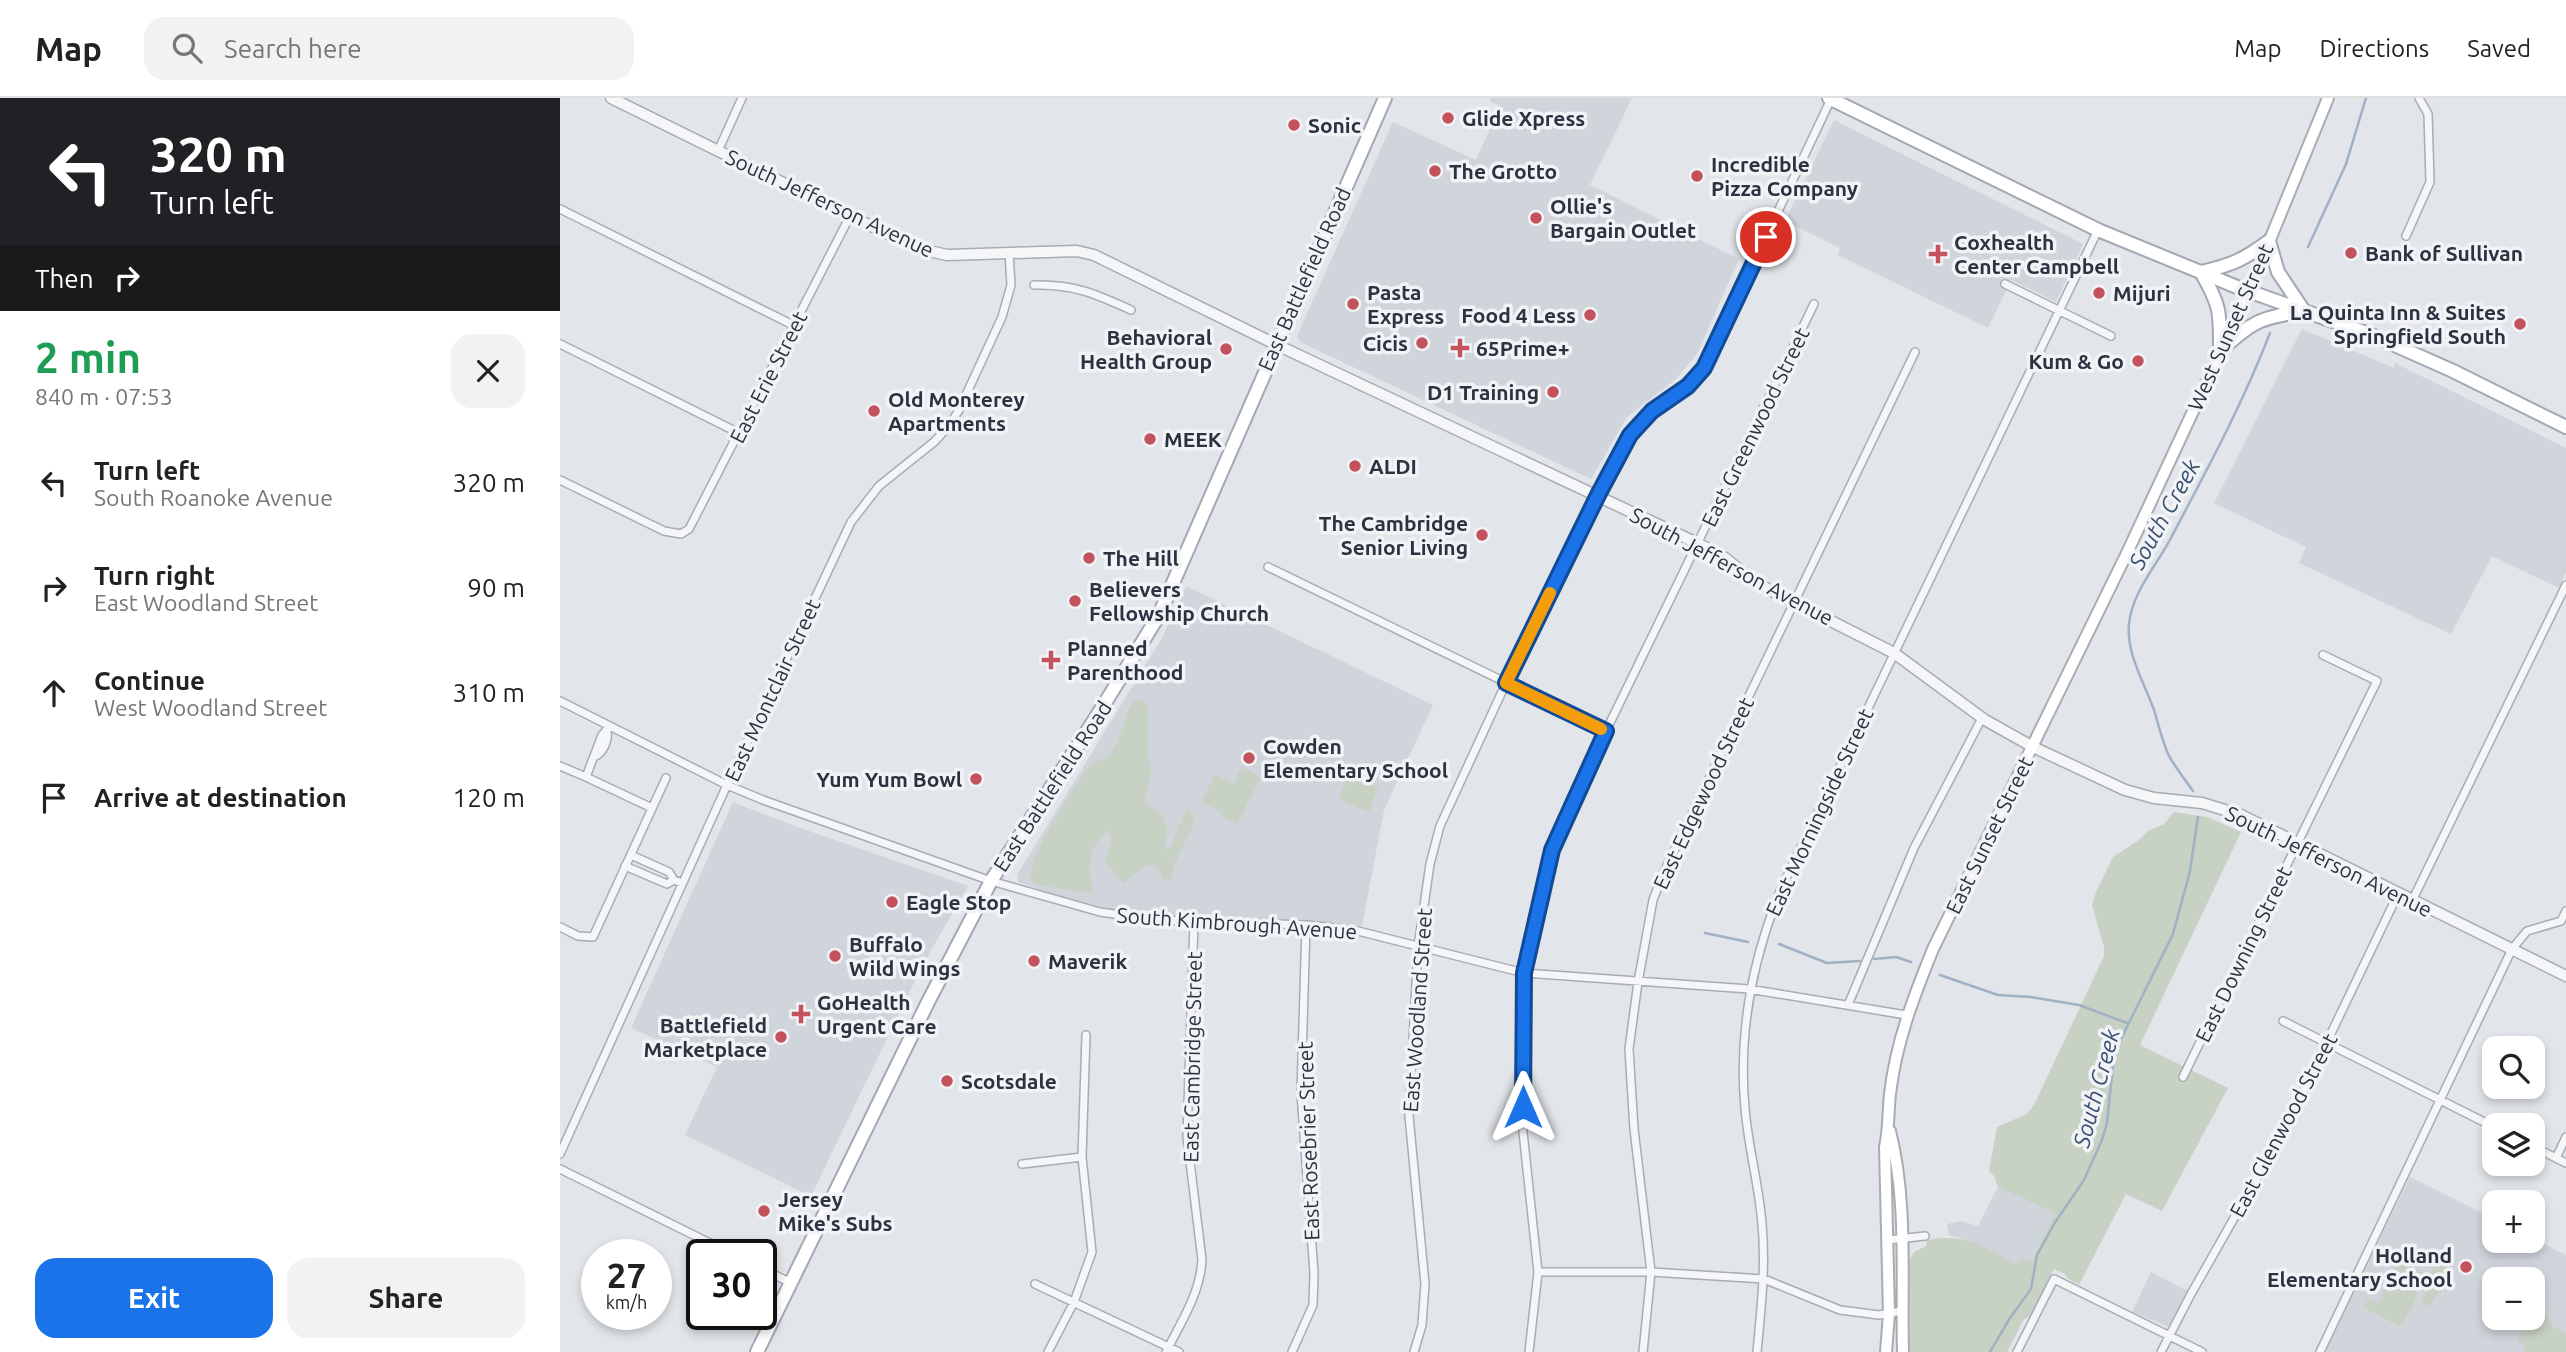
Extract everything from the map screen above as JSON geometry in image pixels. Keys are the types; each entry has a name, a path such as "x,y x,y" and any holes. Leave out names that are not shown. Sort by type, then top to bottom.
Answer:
{"main road":[{"name":"East Battlefield Road","path":"757,1352 928,1002 991,881 1159,615 1275,344 1385,98"},
{"path":"1830,98 2098,230 2249,291 2372,335 2436,363 2566,427"},
{"name":"West Sunset Street","path":"2127,553 2249,291 2328,98"},
{"path":"2201,272 2245,259 2269,241 2278,272 2304,311"},
{"path":"2201,272 2220,312 2220,351"},
{"path":"2220,351 2256,321 2304,311"},
{"name":"East Sunset Street","path":"1886,1352 1889,1314 1885,1147 1889,1128 1890,1095 1906,1015 1933,949 2127,553"},
{"name":"East Sunset Street","path":"1889,1128 1896,1156 1902,1239 1903,1352"}],"street":[{"name":"South Jefferson Avenue","path":"611,98 931,253 947,255 1077,251 1094,255 1275,344 1699,544 1725,558 1756,583 1894,653 1982,718 2033,747 2125,790 2154,798 2189,801 2229,810 2566,976"},
{"path":"718,151 742,98"},
{"name":"East Woodland Street","path":"1414,1352 1422,1325 1425,1284 1409,1116 1418,947 1430,864 1440,826 1506,683 1630,435 1652,411 1688,386 1704,368 1830,98"},
{"path":"2406,236 2430,182 2428,114 2419,98"},
{"path":"560,209 795,326"},
{"name":"East Erie Street","path":"560,480 664,531 681,534 695,521 850,216"},
{"name":"East Morningside Street","path":"1757,1352 1764,1279 1762,1223 1745,1108 1743,1068 1749,989 1768,922 1781,889 2098,230"},
{"name":"East Montclair Street","path":"560,1154 678,882 727,785 851,522 879,486 934,442 959,410 1002,317 1011,285 1009,253"},
{"path":"2004,284 2111,336"},
{"path":"1034,285 1079,288 1131,310"},
{"name":"East Greenwood Street","path":"1529,1352 1538,1272 1523,1132 1524,973 1552,850 1606,731 1814,304"},
{"path":"560,344 739,433"},
{"name":"East Edgewood Street","path":"1643,1352 1651,1272 1634,1129 1629,1049 1653,900 1662,876 1915,352"},
{"path":"1268,567 1606,731"},
{"path":"2412,901 2566,585"},
{"name":"East Downing Street","path":"2183,1077 2377,681 2323,655"},
{"name":"South Kimbrough Avenue","path":"560,701 608,729 763,800 991,881 1100,912 1194,922 1306,925 1354,930 1524,973 1749,989 1906,1015"},
{"path":"1848,1005 1913,848 1982,718"},
{"path":"586,777 602,735 608,729"},
{"path":"560,766 652,808"},
{"path":"560,927 578,936 593,937 666,778"},
{"path":"631,855 669,872 678,882"},
{"path":"625,866 667,884 678,882"},
{"name":"East Glenwood Street","path":"2161,1352 2288,1123 2398,894"},
{"path":"2320,1352 2512,949 2527,931 2561,921 2566,912"},
{"name":"East Cambridge Street","path":"1168,1350 1195,1295 1201,1276 1202,1259 1187,1137 1194,922"},
{"name":"East Rosebrier Street","path":"1293,1352 1313,1305 1314,1273 1301,1093 1306,925"},
{"path":"2283,1021 2482,1121"},
{"path":"1048,1352 1074,1301 1093,1252 1082,1157 1086,1035"},
{"path":"2556,1158 2566,1137"},
{"path":"2545,1152 2566,1163"},
{"path":"1022,1164 1082,1157"},
{"path":"560,1169 702,1239"},
{"path":"1886,1240 1925,1236"},
{"path":"1538,1272 1651,1272 1764,1279 1840,1310 1864,1314 1902,1311"},
{"path":"777,1276 792,1283"},
{"path":"2017,1352 2054,1279 2202,1352"},
{"path":"1035,1284 1074,1301 1168,1350 1179,1352"}],"shaded area":[{"path":"1491,98 1632,98 1590,185 1739,259 1697,354 1676,379 1627,417 1591,479 1300,342 1297,336 1393,122 1476,160 1500,106 1490,101"},
{"path":"1834,120 2083,244 2056,302 2011,280 1988,328 1838,255 1840,248 1785,221"},
{"path":"2302,329 2394,368 2395,363 2566,448 2566,572 2559,588 2492,556 2451,634 2299,563 2306,547 2214,503"},
{"name":"Cowden Elementary School","path":"1186,586 1433,705 1384,810 1362,926 1150,914 1111,909 1018,882 1017,875 1162,638"},
{"path":"733,802 968,886 922,966 811,1196 685,1135 717,1067 631,1028"},
{"name":"Holland Elementary School","path":"2410,1177 2482,1213 2482,1253 2545,1253 2545,1244 2566,1255 2566,1352 2325,1352"},
{"path":"1998,1187 2055,1214 2032,1260 2027,1258 2015,1263 1958,1237 1949,1236 1947,1224 1961,1221 1978,1226"},
{"path":"2151,1272 2188,1291 2169,1327 2132,1312"}],"green space":[{"path":"1137,699 1147,703 1148,707 1151,773 1145,800 1147,805 1161,814 1167,828 1165,850 1171,846 1186,810 1190,810 1195,821 1173,868 1171,879 1164,879 1155,865 1144,867 1124,883 1121,881 1105,862 1112,836 1108,831 1100,838 1092,855 1091,894 1035,884 1029,878 1045,836 1085,771 1112,751 1129,710"},
{"path":"1241,767 1261,777 1237,823 1221,816 1222,813 1202,802 1214,774 1233,784"},
{"path":"1349,775 1378,788 1369,812 1338,799"},
{"path":"2174,812 2207,817 2241,832 2140,1045 2228,1088 2162,1211 2126,1194 2079,1285 2054,1269 2031,1315 2023,1320 2007,1352 1910,1352 1908,1263 1914,1252 1926,1246 1927,1240 1953,1238 1983,1246 2015,1263 2027,1258 2032,1260 2055,1214 1998,1187 1989,1171 1997,1127 2027,1114 2035,1103 2104,956 2092,905 2113,857 2148,831 2164,824"},
{"path":"2398,1259 2425,1273 2415,1292 2418,1294 2401,1327 2364,1308 2368,1299 2378,1303"},
{"path":"2437,1260 2453,1268 2441,1293 2438,1292 2430,1307 2420,1302"},
{"path":"2545,1312 2552,1326 2566,1334 2566,1352 2522,1352 2525,1345 2517,1341 2522,1330 2545,1330"}],"waterway":[{"name":"South Creek","path":"2308,247 2346,164 2366,98"},
{"name":"South Creek","path":"2193,791 2169,756 2133,658 2129,635 2131,612 2135,600 2212,460 2270,333"},
{"name":"South Creek","path":"1990,1352 2031,1289 2037,1255 2084,1180 2102,1140 2107,1123 2113,1065 2118,1045 2173,934 2190,871 2198,817"},
{"path":"1705,933 1748,942"},
{"path":"1779,944 1827,963 1860,961"},
{"path":"1874,959 1896,957 1911,962"},
{"path":"1940,975 1998,995 2079,1005 2127,1023"}],"slow traffic":[{"path":"1550,593 1506,683 1601,729"}],"place":[{"name":"Glide Xpress","path":"1448,118"},
{"name":"Sonic","path":"1294,125"},
{"name":"The Grotto","path":"1435,171"},
{"name":"Incredible Pizza Company","path":"1697,176"},
{"name":"Ollie's Bargain Outlet","path":"1536,218"},
{"name":"Bank of Sullivan","path":"2351,253"},
{"name":"Coxhealth Center Campbell","path":"1938,254"},
{"name":"Mijuri","path":"2099,293"},
{"name":"Pasta Express","path":"1353,304"},
{"name":"Food 4 Less","path":"1590,315"},
{"name":"La Quinta Inn & Suites Springfield South","path":"2520,324"},
{"name":"Cicis","path":"1422,343"},
{"name":"65Prime+","path":"1460,348"},
{"name":"Behavioral Health Group","path":"1226,349"},
{"name":"Kum & Go","path":"2138,361"},
{"name":"D1 Training","path":"1553,392"},
{"name":"Old Monterey Apartments","path":"874,411"},
{"name":"MEEK","path":"1150,439"},
{"name":"ALDI","path":"1355,466"},
{"name":"The Cambridge Senior Living","path":"1482,535"},
{"name":"The Hill","path":"1089,558"},
{"name":"Believers Fellowship Church","path":"1075,601"},
{"name":"Planned Parenthood","path":"1051,660"},
{"name":"Cowden Elementary School","path":"1249,758"},
{"name":"Yum Yum Bowl","path":"976,779"},
{"name":"Eagle Stop","path":"892,902"},
{"name":"Buffalo Wild Wings","path":"835,956"},
{"name":"Maverik","path":"1034,961"},
{"name":"GoHealth Urgent Care","path":"801,1014"},
{"name":"Battlefield Marketplace","path":"781,1037"},
{"name":"Scotsdale","path":"947,1081"},
{"name":"Jersey Mike's Subs","path":"764,1211"},
{"name":"Holland Elementary School","path":"2466,1267"}],"route":[{"path":"1523,1107 1524,973 1552,850 1606,731 1506,683 1630,435 1652,411 1688,386 1704,368 1766,237"}]}
